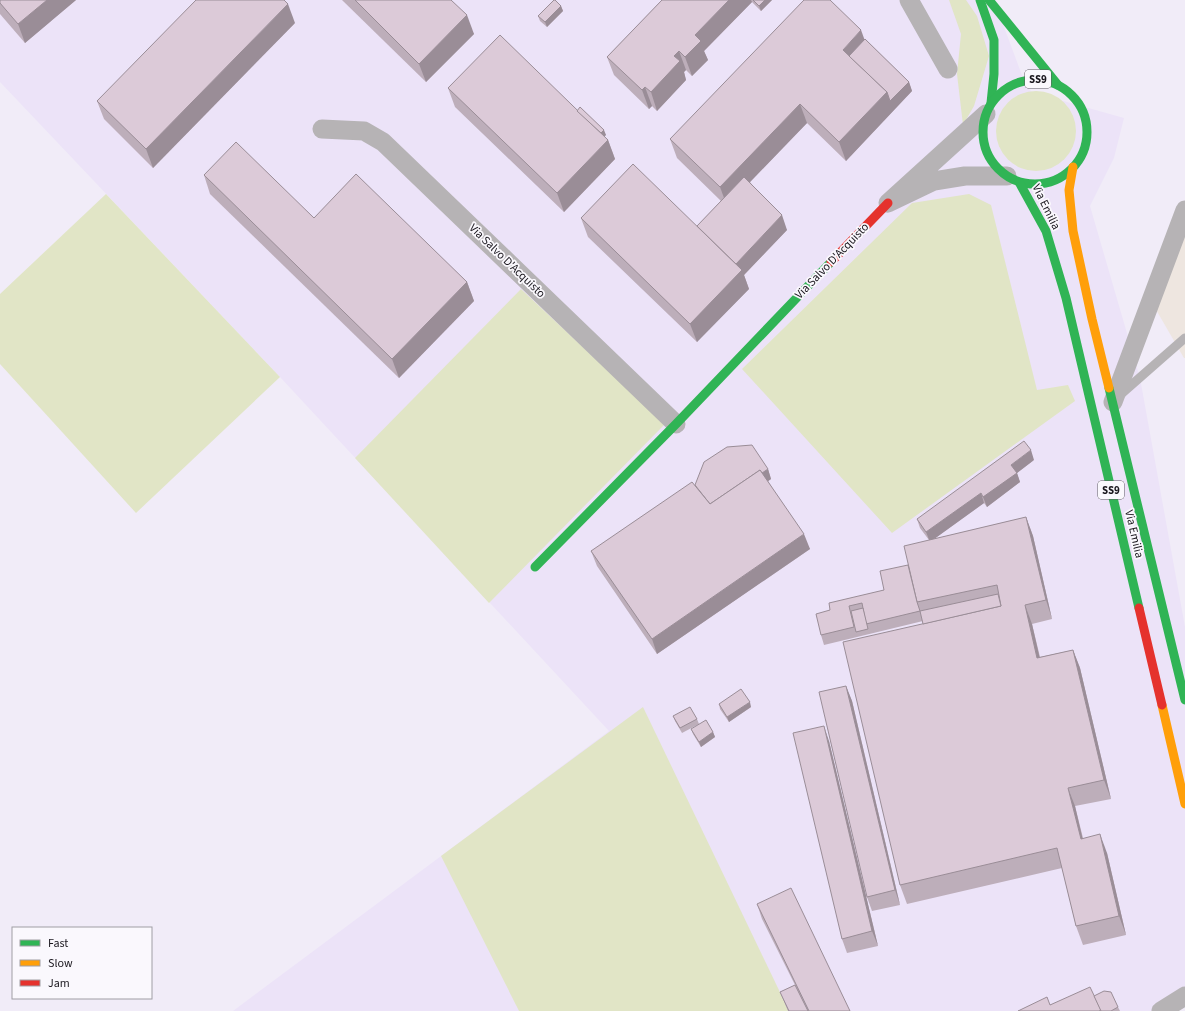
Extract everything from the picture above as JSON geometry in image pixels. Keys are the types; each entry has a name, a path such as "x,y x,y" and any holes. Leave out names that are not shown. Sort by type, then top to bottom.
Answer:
{"main road":[{"name":"Via Emilia","path":"980,0 994,40 994,74 982,135 985,148 996,166 1013,179 1046,230 1066,298 1185,804"},
{"name":"Via Emilia","path":"989,0 1058,85 1074,97 1082,108 1086,121 1087,135 1084,149 1073,167 1060,178 1046,183 1032,184 1013,179"},
{"name":"Via Emilia","path":"988,108 1000,92 1018,82 1038,79 1058,85"},
{"name":"Via Emilia","path":"1073,167 1069,190 1073,230 1092,319 1185,700"},
{"name":"Via Salvo D'Acquisto","path":"535,567 676,424 888,202"}],"street":[{"path":"909,0 948,69"},
{"name":"Via Salvo D'Acquisto","path":"888,202 988,108"},
{"name":"Via Salvo D'Acquisto","path":"322,129 364,131 383,142 676,424"},
{"name":"Via Salvo D'Acquisto","path":"888,202 934,181 965,176 1013,179"},
{"path":"1113,402 1185,210"},
{"path":"1161,1011 1185,996"}],"lane":[{"path":"1113,402 1185,338"}],"shaded area":[{"path":"0,0 996,0 995,3 1026,86 1032,92 1042,92 1060,100 1124,118 1114,158 1090,206 1140,378 1185,627 1185,994 1152,1011 233,1011 609,731 280,377 0,82"},
{"path":"1185,217 1185,358 1184,358 1151,301"}],"green space":[{"path":"949,0 966,0 977,16 989,56 974,106 963,125 957,74 961,34"},
{"path":"1036,91 1051,94 1064,103 1073,116 1076,131 1073,146 1064,159 1051,168 1036,171 1021,168 1008,159 999,146 996,131 999,116 1008,103 1021,94"},
{"path":"106,194 280,377 136,513 0,364 0,294"},
{"path":"969,194 991,205 1037,390 1068,385 1075,401 892,533 742,369 912,203"},
{"path":"521,289 665,424 489,603 355,458"},
{"path":"643,707 789,1011 519,1011 441,856"}],"building":[{"path":"0,0 47,0 18,24 0,3"},
{"path":"196,0 284,0 288,4 146,149 97,101"},
{"path":"355,0 451,0 467,15 419,64"},
{"path":"554,0 561,6 545,22 538,16"},
{"path":"662,0 729,0 695,35 701,41 685,57 679,51 674,56 680,61 651,92 645,87 642,90 607,57"},
{"path":"753,0 765,0 759,6"},
{"path":"804,0 830,0 861,30 843,50 887,92 839,142 800,104 720,187 670,139"},
{"path":"500,35 608,140 557,193 448,88"},
{"path":"865,39 909,82 890,101 887,92 849,56"},
{"path":"580,107 604,130 601,133 577,111"},
{"path":"236,142 314,218 356,174 467,282 392,359 204,175"},
{"path":"633,164 742,270 690,324 581,218"},
{"path":"744,177 782,215 736,264 697,226"},
{"path":"1024,441 1031,450 1011,465 1017,473 983,497 981,493 926,532 917,519"},
{"path":"752,445 768,469 762,473 760,470 710,504 695,485 704,462 727,447"},
{"path":"760,470 804,534 652,639 591,551 692,482 710,504"},
{"path":"1026,517 1046,600 1025,605 1037,658 1073,650 1104,780 1068,788 1081,839 1100,834 1119,916 1076,926 1057,848 900,885 843,642 1001,606 997,585 917,602 904,546"},
{"path":"908,565 920,611 866,624 862,603 849,606 854,627 821,635 816,614 830,610 829,603 884,590 880,571"},
{"path":"998,594 1001,606 923,624 920,611"},
{"path":"863,608 868,629 856,632 851,611"},
{"path":"846,686 895,890 867,897 819,692"},
{"path":"741,689 750,702 727,717 719,704"},
{"path":"690,707 697,719 680,728 673,716"},
{"path":"706,720 713,732 699,742 691,729"},
{"path":"824,726 872,931 842,939 793,733"},
{"path":"791,888 850,1011 809,1011 757,904"},
{"path":"795,985 808,1011 789,1011 780,992"},
{"path":"1090,987 1101,1010 1099,1011 1018,1011 1047,997 1050,1005"},
{"path":"1104,991 1111,992 1118,1007 1111,1011 1101,1011 1094,996"}],"traffic: fast":[{"path":"980,0 994,40 994,74 991,103"},
{"path":"989,0 1058,85"},
{"path":"1035,80 1055,84 1072,95 1083,112 1087,132 1083,152 1072,169 1055,180 1035,184 1015,180 998,169 987,152 983,132 987,112 998,95 1015,84 1035,80"},
{"path":"1019,182 1046,231 1066,298 1139,608"},
{"path":"535,567 676,424 831,262"},
{"path":"1109,388 1185,700"}],"traffic: slow":[{"path":"1073,167 1069,190 1073,231 1109,388"},
{"path":"1162,705 1185,804"}],"traffic: jam":[{"path":"831,262 888,203"},
{"path":"1139,608 1162,705"}]}
